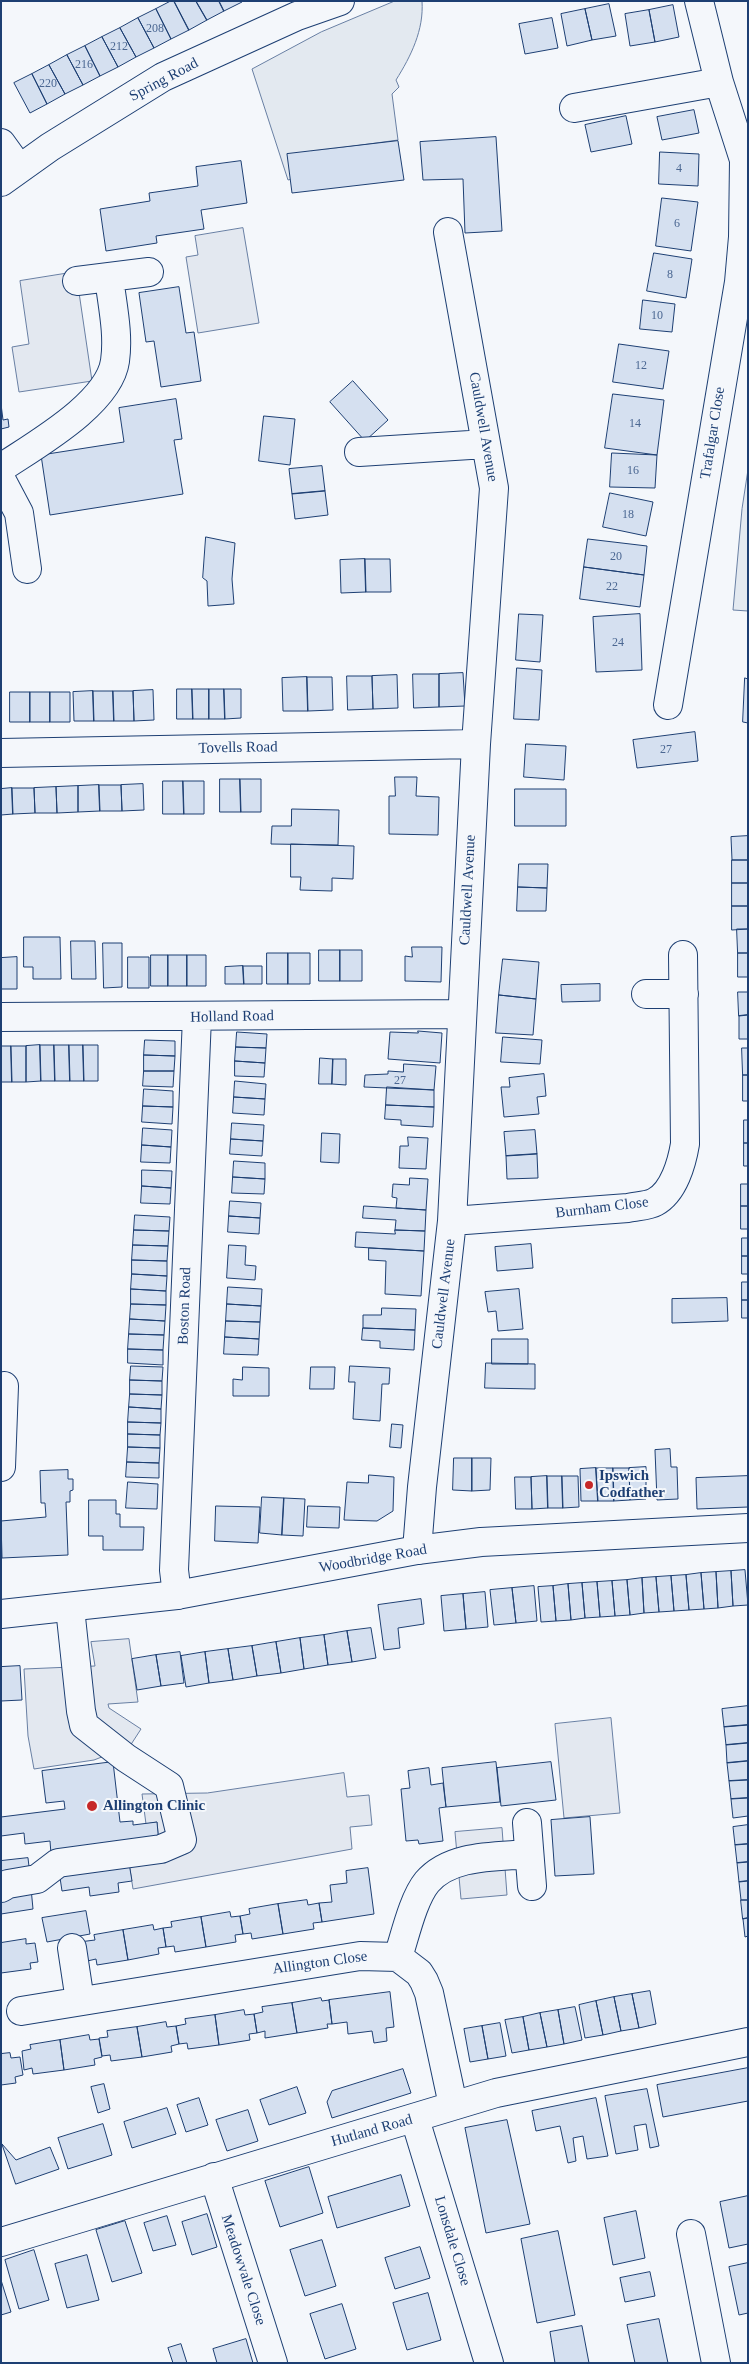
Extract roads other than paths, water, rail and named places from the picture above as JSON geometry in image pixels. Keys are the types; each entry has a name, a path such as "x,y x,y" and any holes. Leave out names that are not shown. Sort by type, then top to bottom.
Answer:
{"street":[{"name":"Spring Road","path":"10,175 163,77 298,9 340,1"},
{"name":"Trafalgar Close","path":"668,705 739,282 744,237 746,160 718,82 699,1"},
{"path":"574,108 718,82"},
{"path":"1,142 10,175"},
{"name":"Cauldwell Avenue","path":"417,1550 422,1487 452,1221 476,744 494,488 448,232"},
{"path":"77,281 149,272"},
{"path":"1,468 76,418 107,382 115,362 116,345 109,277"},
{"path":"359,452 486,444"},
{"path":"1,479 18,513 27,569"},
{"name":"Tovells Road","path":"1,752 476,744"},
{"name":"Burnham Close","path":"452,1221 628,1208 656,1202 671,1185 681,1167 685,1144 683,955"},
{"path":"646,994 684,994"},
{"name":"Holland Road","path":"1,1017 462,1014"},
{"name":"Boston Road","path":"177,1594 174,1570 196,1017"},
{"path":"1,1467 4,1386"},
{"name":"Woodbridge Road","path":"1,1614 70,1608 177,1594 417,1550 489,1542 748,1528"},
{"path":"1,1888 8,1884 37,1879 58,1863 161,1849 182,1840 169,1786 126,1758 84,1725 70,1608"},
{"path":"526,1823 532,1886"},
{"path":"453,2105 429,1993 419,1973 398,1957 415,1907 426,1883 440,1871 462,1861 529,1854"},
{"path":"72,1948 80,2002"},
{"name":"Allington Close","path":"21,2011 360,1956 398,1957"},
{"name":"Hutland Road","path":"1,2242 214,2177 415,2119 453,2105 496,2093 748,2042"},
{"name":"Lonsdale Close","path":"415,2119 489,2363"},
{"name":"Meadowvale Close","path":"214,2177 273,2363"},
{"path":"690,2234 716,2363"}],"place":[{"name":"Ipswich Codfather","path":"589,1485"},
{"name":"Allington Clinic","path":"92,1806"}]}
